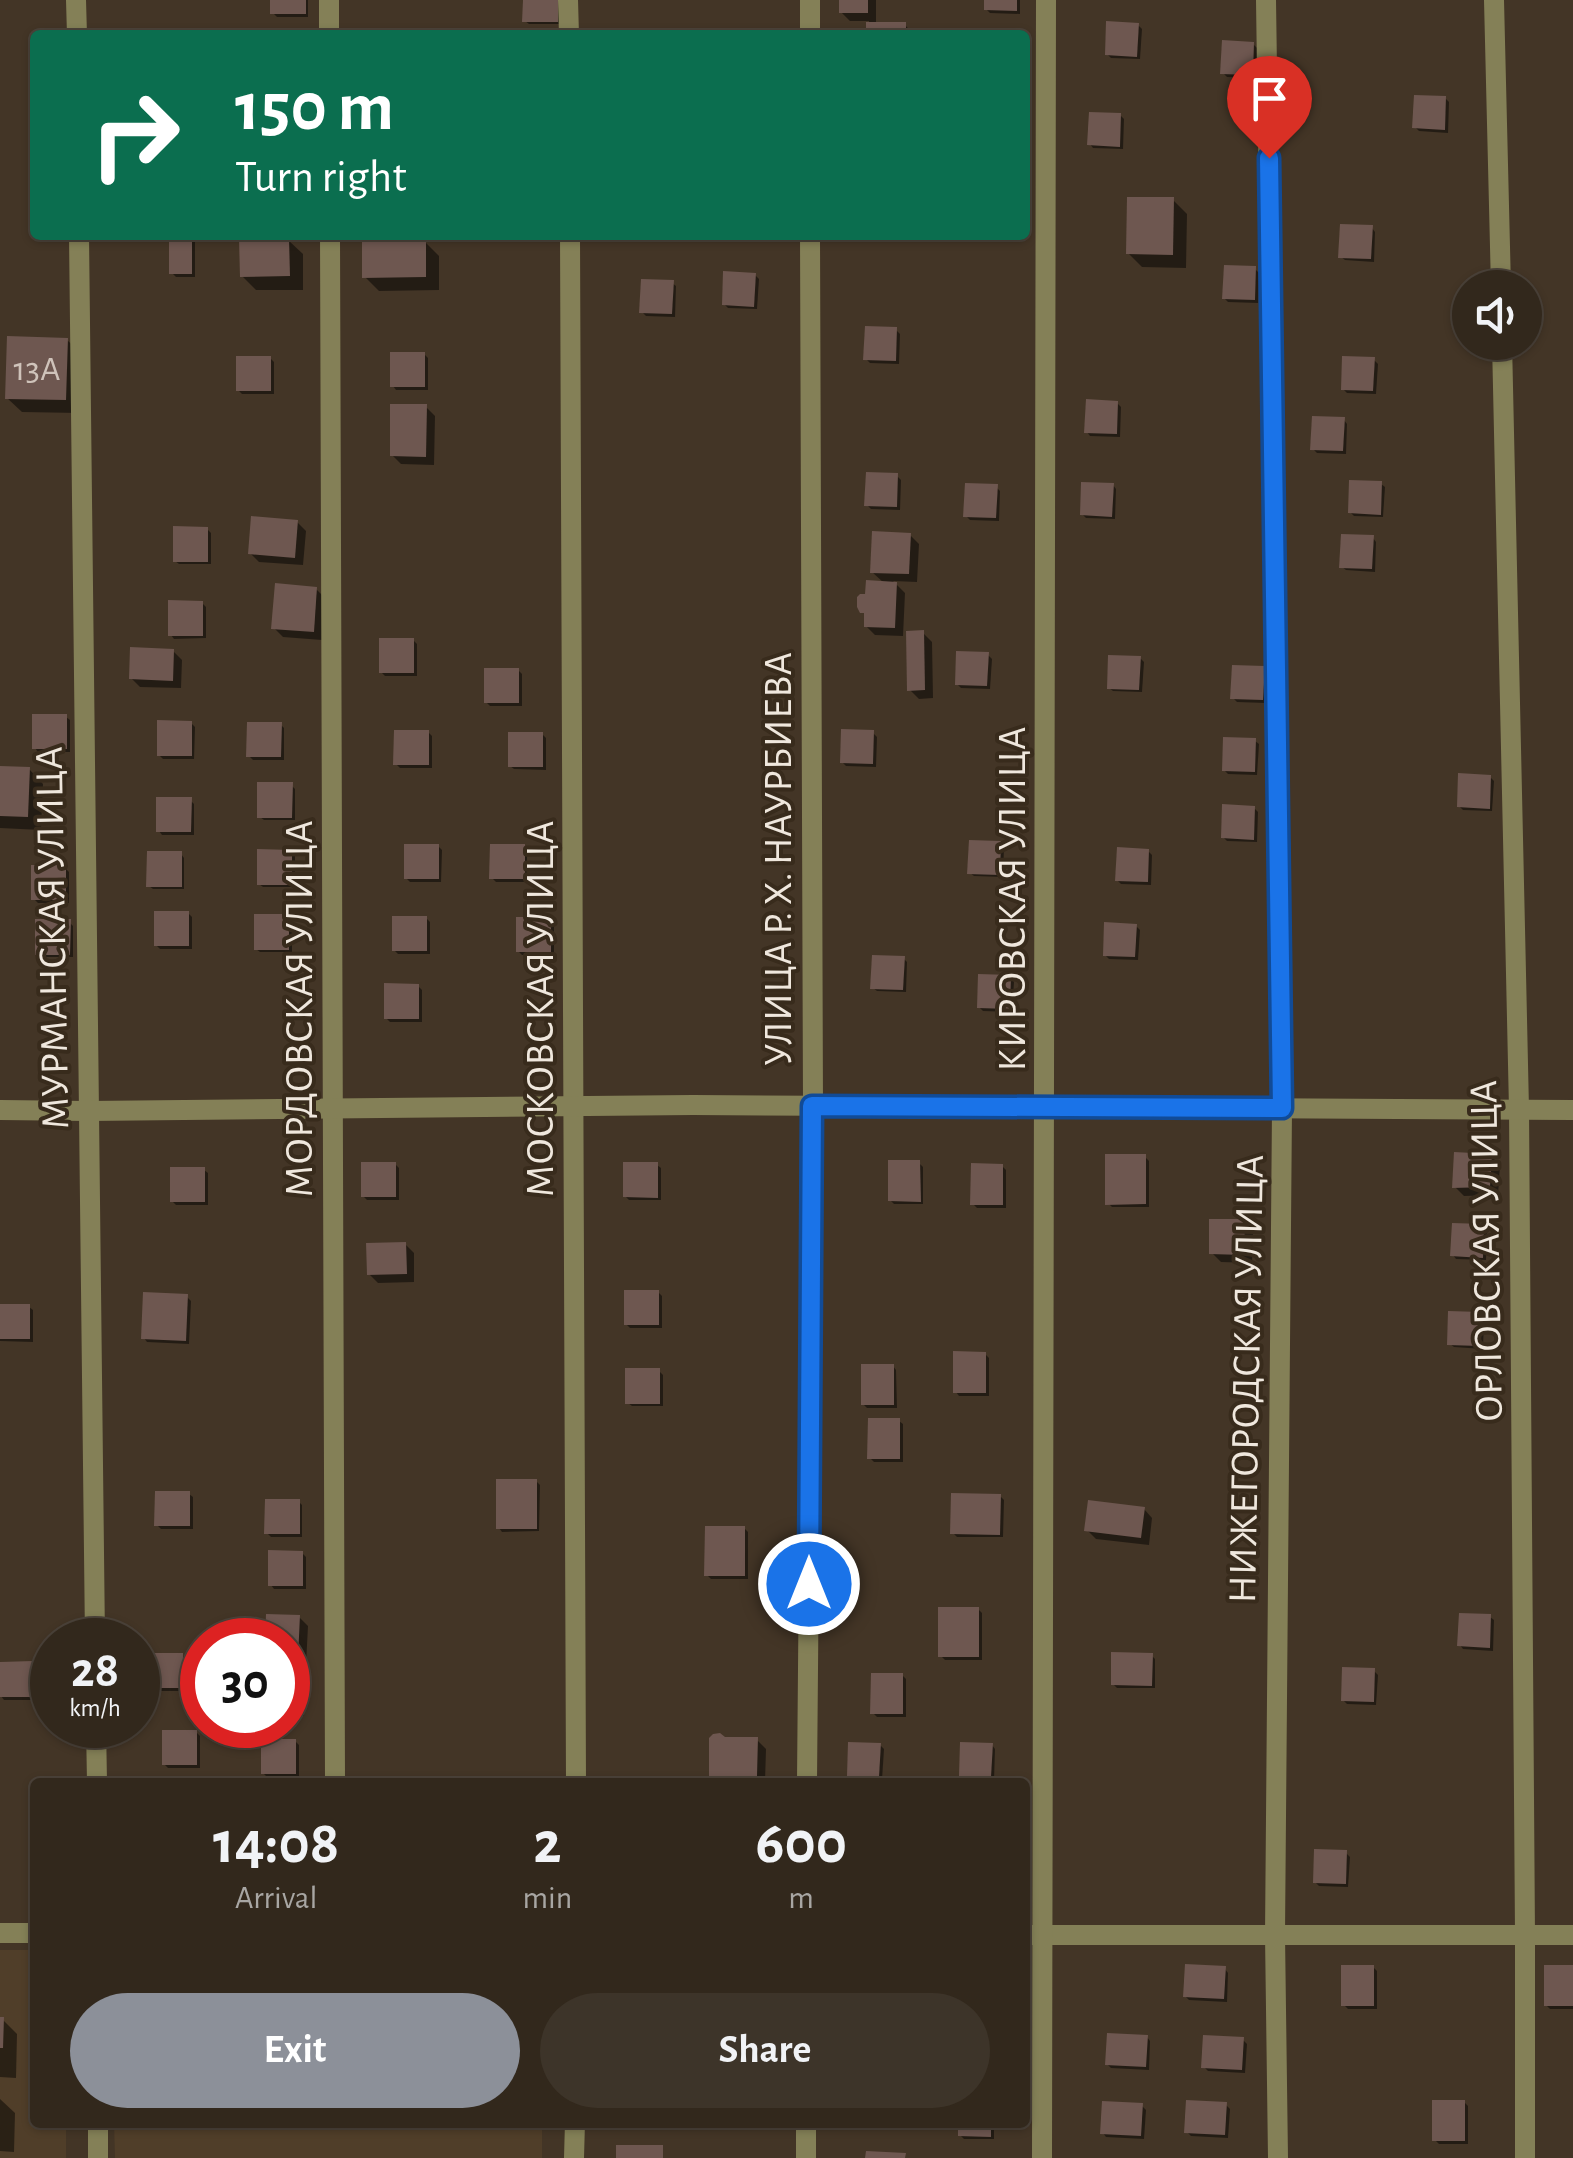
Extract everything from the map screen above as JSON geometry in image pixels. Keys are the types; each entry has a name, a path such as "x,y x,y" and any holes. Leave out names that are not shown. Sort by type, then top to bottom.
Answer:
{"street":[{"path":"76,0 77,30"},
{"path":"329,0 330,30"},
{"path":"568,0 568,30"},
{"path":"810,0 810,30"},
{"name":"КИРОВСКАЯ УЛИЦА","path":"1042,2158 1034,1934 1046,1107 1046,0"},
{"name":"НИЖЕГОРОДСКАЯ УЛИЦА","path":"1266,0 1282,1108 1275,1935 1278,2158"},
{"path":"1494,0 1501,270"},
{"name":"МУРМАНСКАЯ УЛИЦА","path":"79,240 95,1618"},
{"name":"МОРДОВСКАЯ УЛИЦА","path":"330,240 335,1778"},
{"name":"МОСКОВСКАЯ УЛИЦА","path":"570,240 576,1778"},
{"name":"УЛИЦА Р. Х. НАУРБИЕВА","path":"807,1778 812,1106 810,240"},
{"name":"ОРЛОВСКАЯ УЛИЦА","path":"1502,360 1519,1110 1524,2158"},
{"path":"0,1110 575,1106 1573,1110"},
{"path":"96,1748 97,1778"},
{"path":"0,1933 30,1933"},
{"path":"1034,1934 1573,1935"},
{"path":"98,2128 98,2158"},
{"path":"574,2158 575,2128"},
{"path":"806,2128 806,2158"}],"shaded area":[{"path":"0,1950 30,1950 30,2128 66,2128 66,2158 0,2158"},
{"path":"114,2128 542,2128 542,2158 115,2158"}],"building":[{"path":"270,0 306,0 306,14 270,14"},
{"path":"523,0 558,0 558,22 522,22"},
{"path":"839,0 868,0 868,13 839,13"},
{"path":"984,0 1017,0 1017,11 984,10"},
{"path":"1106,21 1139,23 1137,57 1105,55"},
{"path":"866,22 906,22 906,30 866,30"},
{"path":"1222,40 1254,42 1253,75 1220,74"},
{"path":"1414,95 1446,96 1445,130 1412,128"},
{"path":"1089,112 1121,113 1120,147 1087,145"},
{"path":"1127,197 1174,197 1173,255 1126,254"},
{"path":"1340,224 1373,225 1371,259 1338,258"},
{"path":"169,240 192,240 192,274 169,274"},
{"path":"239,240 289,240 290,276 240,277"},
{"path":"426,240 426,277 362,278 362,241"},
{"path":"1224,265 1256,266 1255,300 1222,299"},
{"path":"723,271 756,273 754,307 722,305"},
{"path":"641,279 674,280 672,314 639,313"},
{"path":"865,326 897,327 896,361 863,360"},
{"path":"7,336 68,338 66,400 5,399"},
{"path":"390,352 425,352 425,387 390,387"},
{"path":"236,356 271,356 271,391 236,391"},
{"path":"1342,356 1375,357 1373,391 1341,390"},
{"path":"1086,399 1118,401 1117,434 1084,433"},
{"path":"390,404 427,404 426,457 390,456"},
{"path":"1312,416 1345,417 1343,451 1310,450"},
{"path":"866,472 898,473 897,507 864,506"},
{"path":"1349,480 1382,481 1381,515 1348,513"},
{"path":"1081,482 1114,483 1112,517 1080,515"},
{"path":"965,483 998,484 996,518 963,517"},
{"path":"251,516 298,520 295,558 248,554"},
{"path":"173,526 208,527 208,562 173,562"},
{"path":"872,531 911,533 909,574 870,573"},
{"path":"1341,534 1374,535 1372,569 1339,568"},
{"path":"866,580 897,582 895,628 864,627 864,613 857,607 857,597 865,594"},
{"path":"275,583 317,587 314,632 271,629"},
{"path":"168,600 203,601 203,636 168,636"},
{"path":"924,630 925,690 907,691 906,631"},
{"path":"379,638 414,638 414,673 379,673"},
{"path":"130,647 174,649 173,681 129,679"},
{"path":"956,651 989,652 987,686 955,685"},
{"path":"1108,655 1141,656 1139,690 1107,689"},
{"path":"1232,665 1265,666 1263,700 1230,699"},
{"path":"484,668 519,668 519,703 484,703"},
{"path":"32,714 67,714 67,749 32,749"},
{"path":"157,720 192,721 192,756 157,756"},
{"path":"247,722 282,722 281,757 246,757"},
{"path":"841,729 874,730 873,764 840,763"},
{"path":"394,730 429,730 429,765 393,765"},
{"path":"508,732 543,732 543,767 508,767"},
{"path":"1223,737 1256,738 1255,772 1222,771"},
{"path":"0,766 30,767 28,817 0,816"},
{"path":"1458,773 1491,775 1490,809 1457,807"},
{"path":"257,782 293,782 292,818 257,818"},
{"path":"156,797 192,797 191,832 156,832"},
{"path":"1222,804 1255,806 1254,840 1221,838"},
{"path":"969,840 1001,841 1000,875 967,874"},
{"path":"404,844 439,844 439,879 404,879"},
{"path":"490,844 525,844 525,879 489,879"},
{"path":"1117,847 1149,849 1148,882 1115,881"},
{"path":"257,849 292,850 292,885 257,885"},
{"path":"147,851 182,851 182,887 146,887"},
{"path":"31,865 66,865 66,900 31,900"},
{"path":"154,911 189,911 189,946 154,946"},
{"path":"254,914 289,914 289,950 254,950"},
{"path":"392,916 427,916 427,951 392,951"},
{"path":"516,917 551,917 551,952 516,952"},
{"path":"35,919 71,919 70,955 35,955"},
{"path":"1104,922 1137,924 1135,957 1103,956"},
{"path":"872,955 905,956 903,990 870,989"},
{"path":"978,974 1011,975 1010,1009 977,1008"},
{"path":"384,983 419,984 419,1019 384,1019"},
{"path":"1454,1152 1492,1154 1490,1187 1452,1188"},
{"path":"1105,1154 1146,1154 1146,1204 1105,1205"},
{"path":"888,1160 920,1160 921,1202 888,1201"},
{"path":"361,1162 396,1162 396,1197 361,1197"},
{"path":"623,1162 658,1162 658,1198 623,1197"},
{"path":"971,1163 1003,1164 1003,1205 970,1205"},
{"path":"170,1167 205,1167 205,1202 170,1202"},
{"path":"1209,1219 1245,1219 1244,1255 1209,1254"},
{"path":"1452,1223 1484,1224 1483,1258 1450,1256"},
{"path":"406,1242 407,1274 367,1275 366,1243"},
{"path":"624,1290 659,1290 659,1325 624,1325"},
{"path":"143,1292 188,1294 186,1341 141,1339"},
{"path":"0,1304 30,1304 30,1339 0,1339"},
{"path":"1448,1311 1481,1312 1480,1346 1447,1345"},
{"path":"953,1351 986,1352 986,1393 953,1393"},
{"path":"861,1364 894,1364 894,1405 861,1405"},
{"path":"625,1368 660,1368 660,1404 625,1404"},
{"path":"868,1418 900,1418 900,1459 867,1459"},
{"path":"496,1479 537,1479 537,1529 496,1529"},
{"path":"155,1491 190,1491 190,1526 154,1526"},
{"path":"951,1493 1001,1494 1000,1535 950,1534"},
{"path":"265,1499 300,1499 300,1534 264,1534"},
{"path":"1088,1500 1145,1507 1141,1538 1084,1531"},
{"path":"705,1526 745,1526 745,1576 704,1576"},
{"path":"268,1550 303,1551 303,1586 268,1586"},
{"path":"938,1607 979,1607 979,1657 938,1657"},
{"path":"1459,1613 1491,1614 1490,1648 1457,1646"},
{"path":"266,1614 300,1615 300,1618 266,1618"},
{"path":"1111,1652 1153,1653 1152,1686 1111,1685"},
{"path":"160,1653 180,1653 180,1688 160,1688"},
{"path":"30,1661 30,1697 0,1697 0,1662"},
{"path":"1342,1667 1375,1668 1374,1702 1341,1701"},
{"path":"871,1673 903,1673 903,1714 870,1714"},
{"path":"162,1730 180,1730 180,1748 197,1748 197,1765 162,1765"},
{"path":"720,1733 725,1737 758,1737 757,1776 709,1776 709,1738"},
{"path":"848,1742 881,1743 879,1777 847,1776"},
{"path":"960,1742 993,1743 991,1777 959,1776"},
{"path":"261,1748 296,1748 296,1774 261,1774"},
{"path":"1314,1849 1347,1850 1346,1884 1313,1883"},
{"path":"1185,1964 1226,1966 1224,1999 1183,1997"},
{"path":"1341,1965 1374,1965 1374,2006 1341,2006"},
{"path":"1544,1965 1573,1965 1573,2006 1544,2006"},
{"path":"0,2017 4,2017 3,2048 0,2048"},
{"path":"1107,2033 1148,2035 1146,2067 1105,2065"},
{"path":"1203,2035 1244,2037 1242,2070 1201,2068"},
{"path":"1186,2100 1227,2102 1225,2135 1184,2133"},
{"path":"1432,2100 1465,2100 1465,2141 1432,2141"},
{"path":"1102,2101 1143,2103 1141,2136 1100,2134"},
{"path":"958,2128 991,2128 991,2137 958,2136"},
{"path":"616,2145 663,2145 663,2158 616,2158"},
{"path":"866,2151 906,2153 905,2158 865,2158"}],"route":[{"path":"809,1584 812,1106 1282,1108 1269,158"}]}
